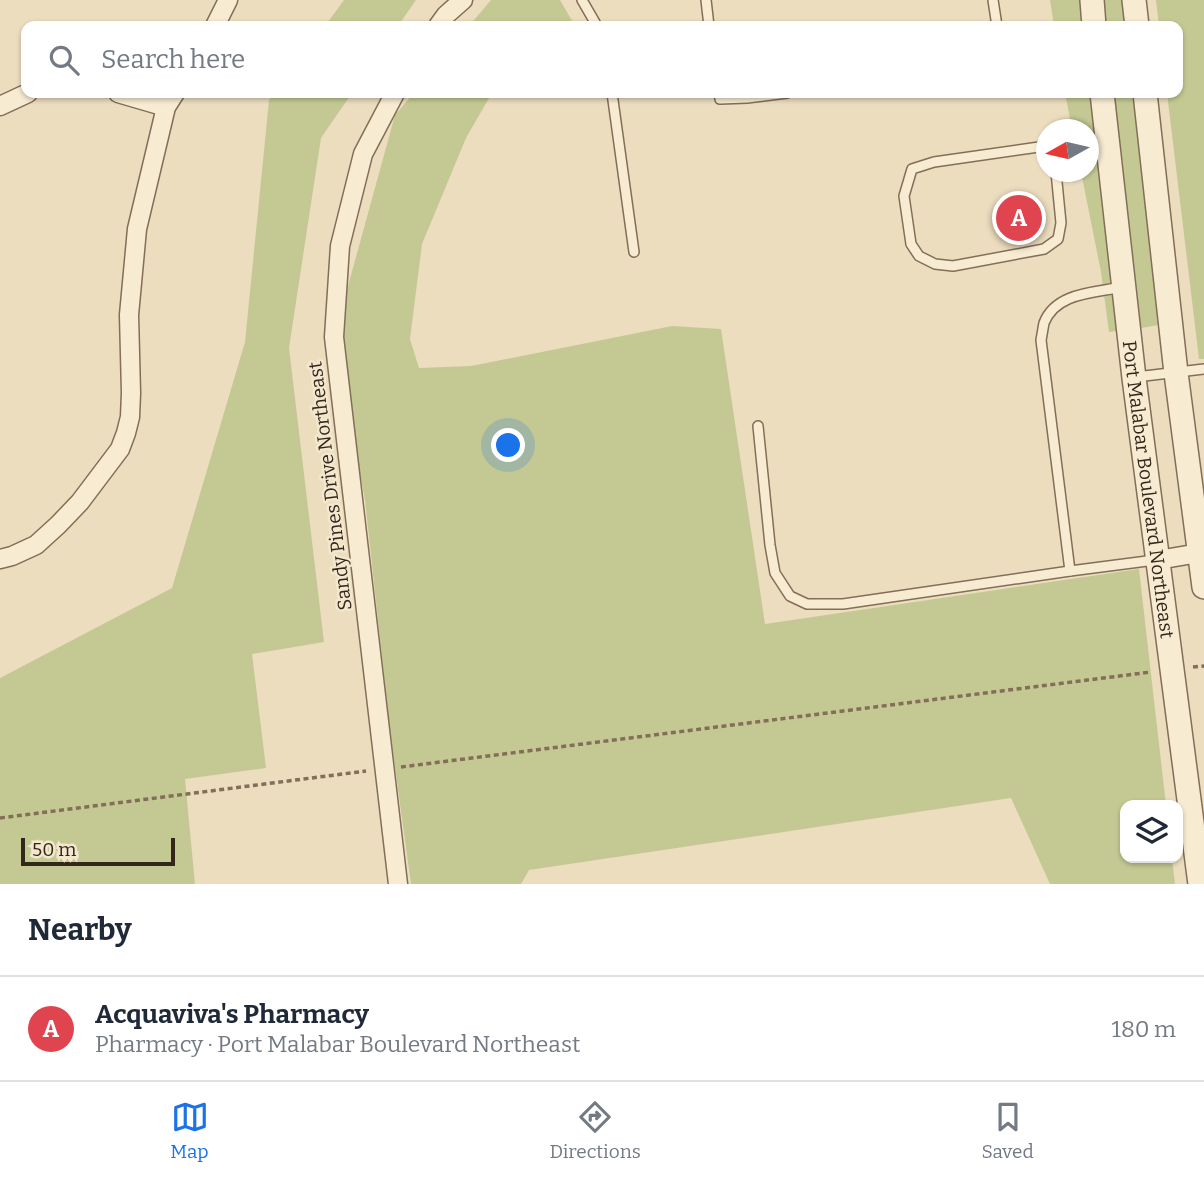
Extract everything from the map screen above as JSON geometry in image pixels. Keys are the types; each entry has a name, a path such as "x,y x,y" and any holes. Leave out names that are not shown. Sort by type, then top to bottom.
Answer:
{"street":[{"path":"218,21 228,0"},
{"path":"442,21 463,0"},
{"path":"1091,0 1093,21"},
{"path":"1134,0 1136,21"},
{"path":"0,106 21,96"},
{"name":"Sandy Pines Drive Northeast","path":"392,98 363,154 340,246 334,337 398,884"},
{"name":"Port Malabar Boulevard Northeast","path":"1099,128 1102,98"},
{"path":"1146,98 1176,373 1204,587"},
{"path":"0,559 36,545 58,525 80,502 120,449 126,433 131,393 129,315 137,229 171,100"},
{"name":"Port Malabar Boulevard Northeast","path":"1099,146 1124,287 1200,870"},
{"path":"1158,560 1199,554"}],"lane":[{"path":"582,0 594,21"},
{"path":"706,0 708,21"},
{"path":"993,0 996,21"},
{"path":"613,98 634,252"},
{"path":"1036,147 934,162 912,169 904,196 911,244 919,256 935,264 953,266 1044,249 1058,239 1061,223 1057,182"},
{"path":"1070,571 1041,340 1044,323 1052,309 1070,297 1124,287"},
{"path":"1134,377 1204,369"},
{"path":"758,426 775,573 790,596 807,604 843,604 1158,560"}],"path":[{"path":"0,818 1204,666"}],"green space":[{"path":"344,0 416,0 401,21 329,21"},
{"path":"491,0 560,0 572,21 473,21"},
{"path":"1050,0 1080,0 1082,21 1053,21"},
{"path":"1104,0 1122,0 1124,21 1106,21"},
{"path":"1156,0 1204,0 1204,359 1199,359 1168,98 1183,98 1183,21 1158,21"},
{"path":"349,98 321,138 289,348 324,642 252,654 266,768 185,779 195,884 0,884 0,678 172,588 245,342 269,100"},
{"path":"410,98 489,98 466,138 422,244 410,339 419,368 471,366 672,326 721,329 765,624 1139,569 1165,800 1120,800 1120,863 1173,863 1175,884 1050,884 1011,798 529,870 521,884 411,884 390,731 365,500 334,337 395,115"},
{"path":"1066,98 1091,98 1093,119 1070,119"},
{"path":"1115,98 1134,98 1159,325 1141,328"},
{"path":"1099,172 1117,331 1109,332 1101,272 1083,182 1099,182"}],"place":[{"name":"Acquaviva's Pharmacy","path":"1019,218"}]}
